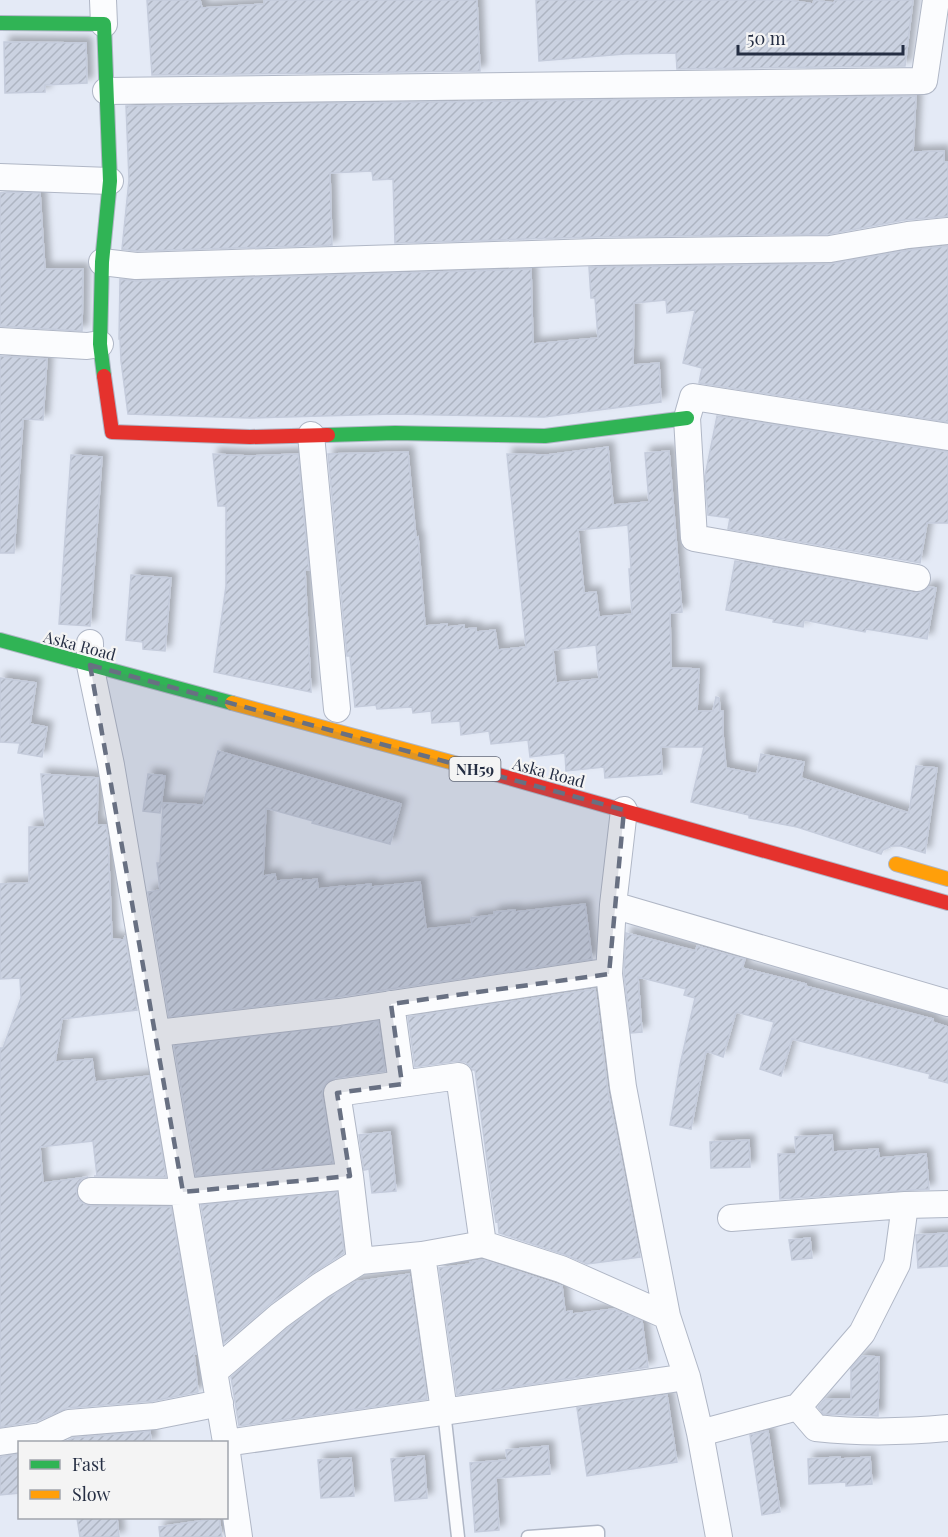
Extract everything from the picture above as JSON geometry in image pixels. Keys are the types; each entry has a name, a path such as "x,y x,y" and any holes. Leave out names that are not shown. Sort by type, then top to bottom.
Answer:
{"main road":[{"path":"0,23 103,12 110,181 102,262 100,344 112,432 250,437 395,433 545,436 687,418"},
{"name":"Aska Road","path":"0,640 90,649 624,810 948,903"},
{"path":"880,860 948,879"}],"street":[{"path":"106,91 924,81 936,0"},
{"path":"0,177 110,181"},
{"path":"102,262 136,266 596,252 830,249 908,235 948,231"},
{"path":"0,342 87,346 100,344"},
{"path":"916,578 694,538 687,418 693,397 948,437"},
{"path":"311,435 337,709"},
{"path":"90,649 226,1441"},
{"path":"624,810 609,974 623,1087 668,1316 687,1377 700,1433 719,1537"},
{"path":"614,905 948,1003"},
{"path":"157,1033 391,1004 598,973 609,974"},
{"path":"391,1004 402,1084"},
{"path":"360,1261 337,1093 459,1076 483,1244"},
{"path":"91,1191 183,1192 350,1176"},
{"path":"731,1218 948,1204"},
{"path":"700,1433 798,1407 862,1333 897,1264 905,1205"},
{"path":"214,1372 279,1316 360,1261 422,1255 483,1244 561,1269 668,1316"},
{"path":"422,1255 444,1411"},
{"path":"228,1444 687,1377"},
{"path":"0,1442 41,1436 69,1423 155,1416 220,1403"},
{"path":"798,1407 816,1428 839,1431 919,1431 948,1428"},
{"path":"228,1460 238,1537"}],"lane":[{"path":"444,1411 458,1537"},
{"path":"528,1537 598,1532 598,1537"}],"highlighted area":[{"path":"90,665 624,810 609,974 391,1004 402,1084 337,1093 350,1176 183,1192"}],"building":[{"path":"147,0 200,0 202,8 264,4 264,0 477,0 480,71 152,75"},
{"path":"536,0 789,0 813,4 814,0 834,3 835,0 913,0 905,66 677,69 676,53 625,54 539,61"},
{"path":"4,42 86,43 87,83 45,85 45,92 5,93"},
{"path":"916,96 913,152 944,151 944,162 948,162 948,216 905,220 829,234 596,237 395,243 393,179 373,180 372,171 330,173 332,245 137,251 122,249 129,180 126,106"},
{"path":"0,193 40,193 45,269 83,269 82,331 0,326"},
{"path":"948,246 948,422 699,383 702,368 683,363 695,310 667,313 666,300 634,303 633,365 659,363 661,402 544,417 394,414 250,418 128,414 119,339 120,279 136,281 531,269 533,344 598,338 595,298 591,298 589,267 830,264"},
{"path":"0,356 47,359 43,420 23,419 14,553 0,553"},
{"path":"717,416 948,452 948,523 927,523 920,563 728,529 730,518 708,515 705,476"},
{"path":"608,447 613,505 649,502 645,453 669,451 682,612 670,613 671,668 699,669 697,711 713,711 716,697 719,698 720,711 723,711 726,768 757,774 761,754 804,762 801,778 909,813 916,766 937,768 925,853 901,846 892,846 883,850 881,854 797,827 749,818 749,815 691,802 704,747 661,747 662,774 605,778 604,767 566,771 565,753 530,757 528,740 491,744 489,731 461,735 460,721 432,723 431,711 413,713 412,707 377,709 376,705 355,707 350,656 347,656 328,454 408,452 425,626 447,624 447,627 464,625 464,629 476,628 476,632 495,630 498,650 526,647 507,454 547,455","holes":["628,525 632,614 599,617 596,592 584,593 578,530","596,645 599,679 556,683 553,650"]},
{"path":"213,454 249,456 298,454 309,570 305,570 311,692 214,672 226,586 226,506 218,506"},
{"path":"71,455 102,457 90,626 59,624"},
{"path":"735,561 914,593 923,592 929,587 936,588 927,639 866,629 865,632 804,620 803,627 726,610"},
{"path":"131,575 171,578 165,651 143,649 143,642 126,640"},
{"path":"0,678 36,683 30,724 47,727 42,757 18,753 20,743 0,742"},
{"path":"218,751 401,804 390,844 266,808 263,876 275,874 276,881 317,879 318,889 420,882 426,929 472,924 471,918 494,915 494,912 515,910 515,912 585,904 592,959 337,997 169,1017 148,892 160,890 157,863 160,863 163,803 203,805"},
{"path":"41,774 98,778 97,825 106,825 108,839 112,939 124,940 125,936 137,1010 62,1019 55,1062 92,1059 95,1082 149,1076 166,1177 94,1176 97,1176 93,1141 40,1147 43,1183 88,1177 78,1183 76,1190 78,1199 84,1204 171,1207 196,1354 194,1354 198,1392 153,1401 67,1408 37,1421 0,1427 0,1048 3,1048 21,998 20,978 0,979 0,884 29,883 29,827 45,827"},
{"path":"148,774 165,776 160,813 143,811"},
{"path":"626,933 696,951 697,946 745,959 742,968 933,1019 932,1022 948,1027 948,1083 929,1078 930,1074 792,1039 781,1076 760,1069 774,1022 736,1012 723,1057 706,1051 691,1129 670,1125 695,998 684,995 686,989 638,977 642,1032 631,1033 624,974"},
{"path":"595,989 608,1092 640,1257 587,1264 499,1233 492,1198 475,1070 472,1070 465,1062 458,1061 415,1067 408,1017"},
{"path":"378,1021 385,1071 335,1078 327,1082 323,1088 322,1095 333,1163 196,1176 174,1046"},
{"path":"390,1132 396,1191 372,1193 369,1169 364,1170 359,1135"},
{"path":"832,1135 833,1152 878,1149 879,1158 926,1154 929,1189 780,1199 778,1154 796,1154 795,1137"},
{"path":"749,1140 750,1167 711,1168 710,1142"},
{"path":"337,1192 344,1253 270,1304 224,1343 201,1205"},
{"path":"948,1233 948,1266 918,1268 916,1235"},
{"path":"810,1238 812,1258 792,1260 789,1240"},
{"path":"483,1260 562,1286 565,1312 572,1311 572,1314 614,1309 642,1321 648,1367 457,1395 439,1268"},
{"path":"409,1274 427,1399 239,1426 231,1377 288,1328 328,1298 355,1282"},
{"path":"862,1356 879,1357 878,1416 823,1414 818,1407 825,1399 851,1399 851,1368"},
{"path":"667,1395 677,1462 587,1476 577,1408"},
{"path":"150,1431 151,1441 67,1441 73,1438"},
{"path":"768,1431 780,1512 762,1515 750,1435"},
{"path":"548,1446 550,1474 496,1478 499,1530 475,1532 470,1463 507,1460 506,1450"},
{"path":"18,1454 18,1493 0,1495 0,1457"},
{"path":"424,1456 427,1498 395,1501 391,1459"},
{"path":"840,1457 840,1459 870,1457 872,1484 846,1486 846,1482 809,1484 808,1459"},
{"path":"351,1458 354,1496 321,1498 318,1460"},
{"path":"77,1519 117,1519 119,1537 80,1537"},
{"path":"219,1519 222,1537 160,1537 159,1527"}],"traffic: fast":[{"path":"0,23 104,24 110,181 102,262 100,344 104,376"},
{"path":"328,435 395,433 545,436 687,418"},
{"path":"0,640 232,703"}],"traffic: slow":[{"path":"232,703 495,774"},
{"path":"896,864 948,879"}],"traffic: jam":[{"path":"104,376 112,432 250,437 328,435"},
{"path":"495,774 948,903"}]}
